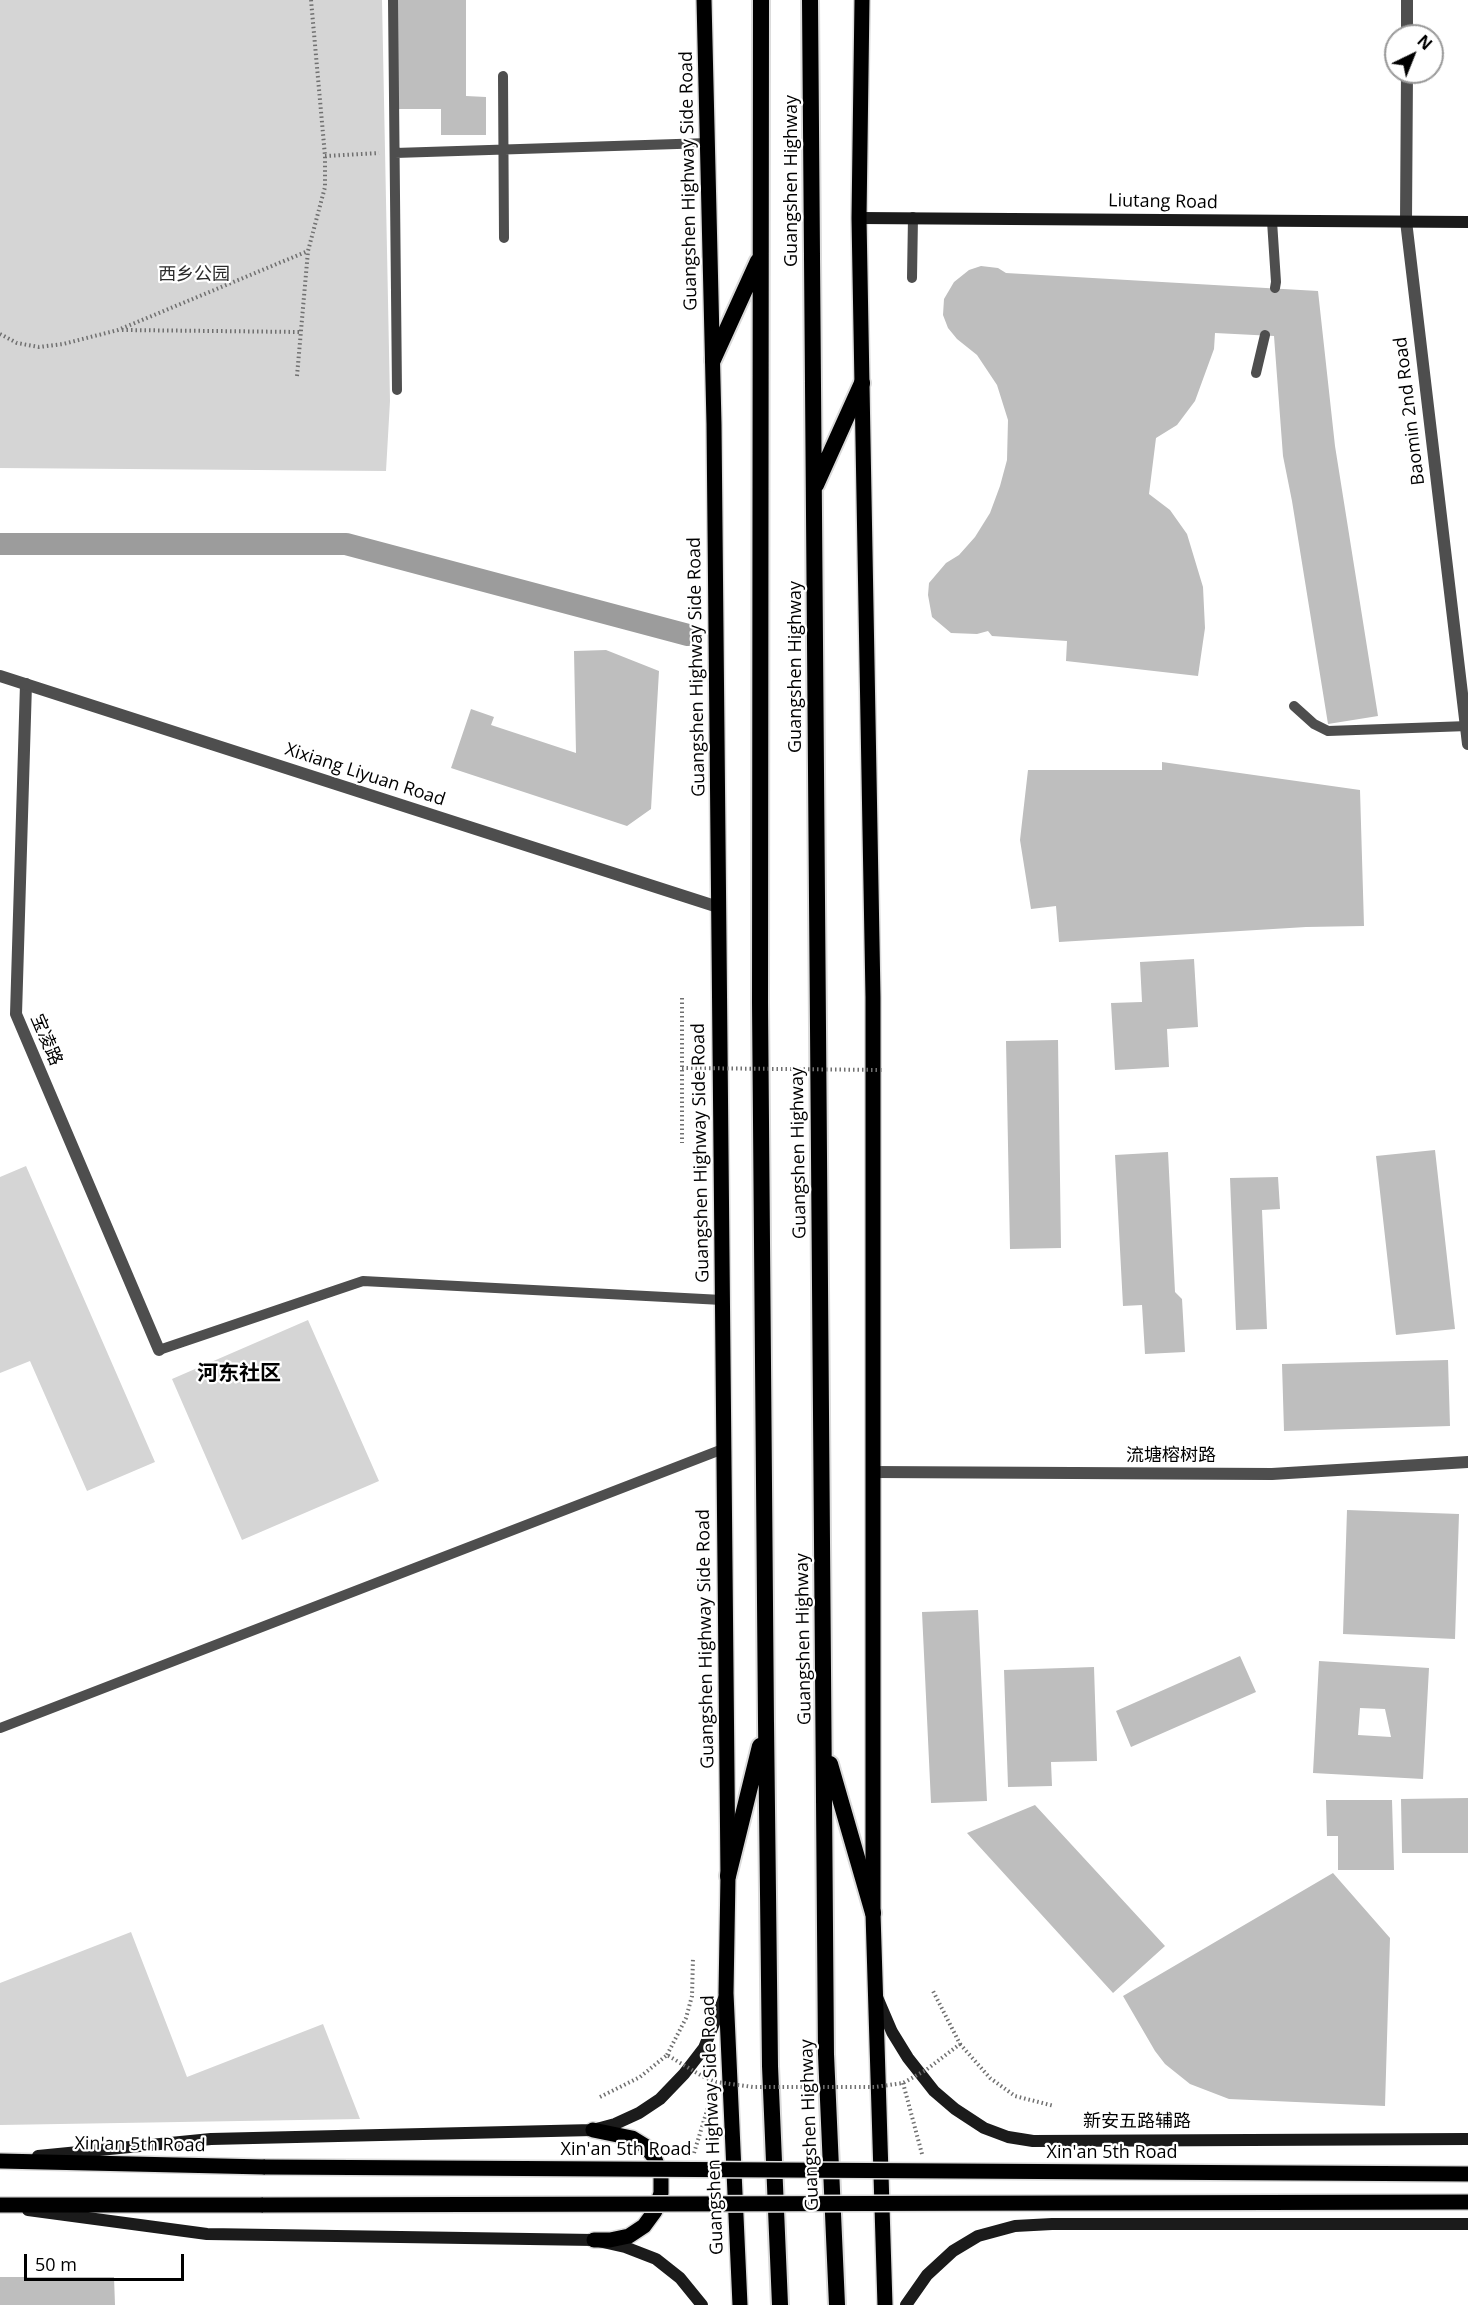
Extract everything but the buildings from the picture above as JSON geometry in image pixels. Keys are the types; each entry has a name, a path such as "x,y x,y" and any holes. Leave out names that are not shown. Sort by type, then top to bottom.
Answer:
{"highway":[{"name":"Guangshen Highway","path":"760,0 760,1002 766,1722 770,2066 780,2305"},
{"name":"Guangshen Highway","path":"810,0 826,2054 837,2305"},
{"path":"712,360 760,255"},
{"path":"814,491 862,383"},
{"path":"728,1876 766,1722"},
{"path":"824,1744 873,1913"}],"main road":[{"name":"Guangshen Highway Side Road","path":"704,0 712,360 728,1876 726,1993 740,2305"},
{"path":"862,0 858,218 873,997 873,1913 885,2305"},
{"name":"Liutang Road","path":"858,218 1468,222"},
{"path":"593,2130 615,2124 639,2113 660,2099 684,2074 704,2048 726,1993"},
{"name":"新安五路辅路","path":"876,1993 892,2032 908,2058 934,2091 955,2109 984,2128 1008,2138 1033,2140 1468,2139"},
{"path":"0,2161 212,2139 593,2130 632,2138 645,2146 654,2157 661,2175 661,2193 655,2211 644,2226 629,2236 610,2240 207,2234 0,2206"},
{"name":"Xin'an 5th Road","path":"0,2161 265,2167 1468,2174"},
{"path":"0,2206 1468,2202"},
{"path":"906,2305 927,2275 953,2251 978,2236 1015,2226 1052,2224 1468,2224"},
{"path":"594,2240 625,2247 656,2259 680,2278 702,2305"}],"street":[{"path":"1407,0 1407,24"},
{"name":"Baomin 2nd Road","path":"1407,84 1406,221 1468,744"},
{"name":"Xixiang Liyuan Road","path":"0,676 718,907"},
{"name":"宝凌路","path":"26,684 16,1014 159,1350"},
{"name":"流塘榕树路","path":"873,1472 1272,1474 1468,1462"}],"lane":[{"path":"393,0 397,390"},
{"path":"503,76 504,238"},
{"path":"395,153 708,142"},
{"path":"912,278 913,217"},
{"path":"1272,221 1275,288"},
{"path":"1256,374 1264,335"},
{"path":"1294,706 1314,724 1328,731 1467,726"},
{"path":"159,1350 363,1281 722,1300"},
{"path":"0,1728 723,1449"}],"path":[{"path":"297,376 309,251 325,187 325,156 311,0"},
{"path":"325,156 395,153"},
{"path":"0,334 16,343 39,347 63,344 118,330 309,251"},
{"path":"118,330 301,332"},
{"path":"682,999 682,1143"},
{"path":"682,1068 883,1070"},
{"path":"600,2097 640,2077 667,2055 686,2018 692,1996 693,1957"},
{"path":"933,1992 960,2044 990,2078 1015,2096 1054,2106"},
{"path":"667,2055 694,2072 716,2082 753,2087 875,2087 903,2083 926,2070 960,2044"},
{"path":"692,2157 716,2082"},
{"path":"903,2083 924,2160"}],"green space":[{"name":"西乡公园","path":"0,0 382,0 390,401 386,471 0,468"},
{"path":"26,1166 155,1462 87,1491 30,1361 0,1373 0,1177"},
{"path":"308,1320 379,1481 242,1540 172,1379"},
{"path":"131,1932 187,2077 323,2024 360,2119 0,2125 0,1983"}],"waterway":[{"path":"0,544 346,544 688,635"}],"district":[{"name":"河东社区","path":"239,1374"}]}
